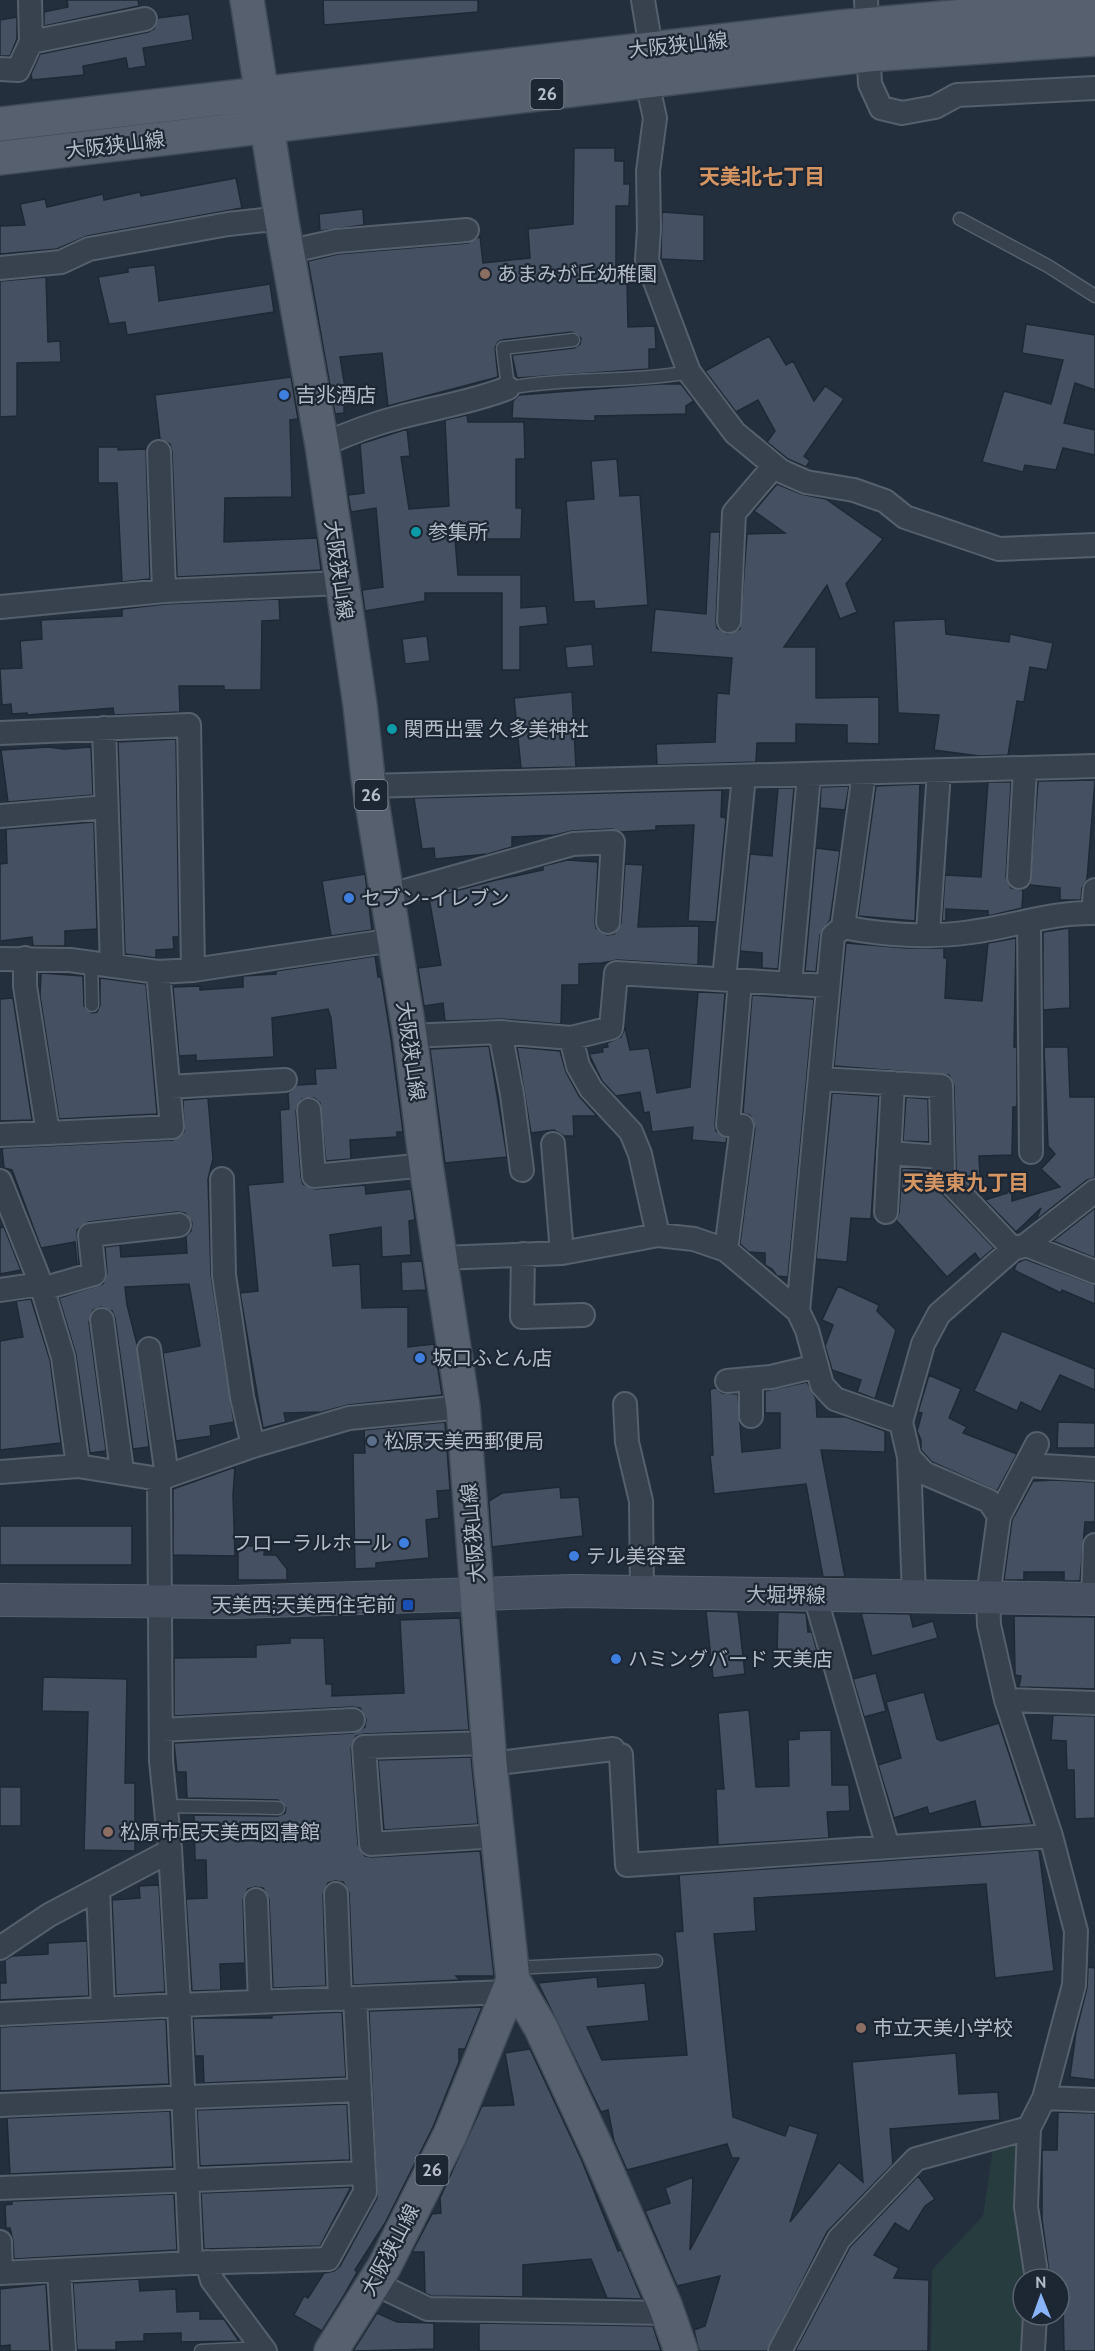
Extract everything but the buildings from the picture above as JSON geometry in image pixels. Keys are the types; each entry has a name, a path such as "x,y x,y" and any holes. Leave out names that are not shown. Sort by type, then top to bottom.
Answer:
{"main road":[{"name":"大阪狭山線","path":"247,0 284,237 322,445 340,583 360,705 369,786 410,1036 426,1165 463,1407 490,1754 511,1980 450,2135 374,2283 332,2351"},
{"name":"大阪狭山線","path":"0,124 651,48 1095,8"},
{"name":"大阪狭山線","path":"0,158 647,82 866,27 1095,39"},
{"name":"大堀堺線","path":"0,1600 235,1602 477,1592 642,1592 1094,1599"},
{"name":"大阪狭山線","path":"511,1980 541,2028 594,2142 668,2313 681,2351"}],"street":[{"path":"0,69 18,70 31,42 30,0"},
{"path":"643,0 651,48"},
{"path":"31,42 145,19"},
{"path":"866,27 870,84 881,108 902,113 934,107 957,95 1095,88"},
{"path":"647,82 654,118 648,171 646,260 689,372 705,397 735,433 774,466 806,482 854,490 885,501 905,517 999,549 1095,545"},
{"path":"0,268 61,262 89,249 228,224 264,220 284,237 336,241 467,230"},
{"path":"322,445 369,426 479,400 508,388"},
{"path":"159,452 164,591"},
{"path":"729,621 734,513 774,466"},
{"path":"0,607 164,591 340,583"},
{"path":"0,734 189,725 193,970"},
{"path":"101,963 106,807 104,728"},
{"path":"369,786 1095,766"},
{"path":"1019,877 1024,768"},
{"path":"928,933 939,771"},
{"path":"798,1311 832,936 843,927 864,773"},
{"path":"790,984 809,775"},
{"path":"726,1250 742,1126 728,1125 732,980 744,776"},
{"path":"0,816 106,807"},
{"path":"387,896 573,844 613,842 608,922"},
{"path":"843,927 875,933 969,933 1069,913 1093,913 1095,890"},
{"path":"1029,922 1031,1152"},
{"path":"0,959 25,958 101,963 158,972 193,970 394,940"},
{"path":"25,958 25,986 48,1133"},
{"path":"0,1135 172,1127 158,972"},
{"path":"410,1036 500,1032 571,1038 611,1029 616,973 828,986"},
{"path":"500,1032 512,1094 522,1170"},
{"path":"571,1038 578,1066 591,1089 631,1132 640,1154 658,1235"},
{"path":"820,1079 941,1086 943,1175 1020,1247 1095,1272"},
{"path":"169,1087 285,1080"},
{"path":"886,1212 893,1083"},
{"path":"309,1110 314,1176 426,1165"},
{"path":"553,1144 562,1253"},
{"path":"889,1153 942,1157"},
{"path":"222,1179 224,1275 242,1397 254,1446"},
{"path":"0,1181 7,1217 42,1286 63,1357 78,1466"},
{"path":"914,1597 909,1457 901,1422 924,1344 939,1314 1020,1247 1095,1191"},
{"path":"0,1290 42,1286 94,1274 90,1234 179,1225"},
{"path":"441,1258 562,1253 658,1235 694,1239 726,1250 798,1311 807,1330 822,1385 835,1399 901,1422"},
{"path":"523,1254 522,1317 583,1315"},
{"path":"102,1320 122,1471"},
{"path":"149,1349 163,1477 158,1602 161,1730 179,2005 187,2181 199,2262 264,2350"},
{"path":"727,1381 751,1379 817,1366"},
{"path":"750,1416 751,1379"},
{"path":"625,1404 627,1442 641,1502 642,1592"},
{"path":"0,1472 78,1466 163,1477 254,1446 349,1418 463,1407"},
{"path":"1035,2267 1026,2207 1029,2128 1044,2098 1074,1985 1076,1931 1051,1836 1006,1700 988,1625 988,1598 999,1516 1037,1444"},
{"path":"909,1457 924,1473 989,1501 999,1516"},
{"path":"1026,1465 1095,1468"},
{"path":"1094,1599 1095,1545"},
{"path":"815,1596 888,1847"},
{"path":"1006,1700 1095,1703"},
{"path":"161,1730 353,1720"},
{"path":"498,1836 371,1844 364,1747 490,1754 617,1752 627,1865 1051,1836"},
{"path":"0,1948 49,1915 170,1851"},
{"path":"98,1889 103,2009"},
{"path":"0,2242 1,2273 199,2262 328,2259 365,2192 359,2090 336,1894"},
{"path":"256,1900 260,2002"},
{"path":"0,2014 348,1998 511,1980"},
{"path":"0,2105 359,2090"},
{"path":"1044,2098 1095,2100"},
{"path":"785,2350 839,2239 916,2159 1029,2128"},
{"path":"0,2188 363,2173"},
{"path":"59,2271 64,2351"},
{"path":"374,2283 428,2309 668,2313"},
{"path":"1033,2351 1034,2327"}],"lane":[{"path":"960,219 1048,266 1095,296"},
{"path":"573,340 503,348 508,388 582,380 660,378 689,372"},
{"path":"92,1005 101,963"},
{"path":"166,1806 278,1808"},
{"path":"511,1980 656,1961"},
{"path":"201,2351 264,2350"}],"green space":[{"path":"1024,2136 1030,2267 1011,2267 1011,2327 1029,2327 1028,2351 931,2351 932,2270 983,2216 993,2148"}],"place":[{"name":"あまみが丘幼稚園","path":"485,274"},
{"name":"吉兆酒店","path":"284,395"},
{"name":"参集所","path":"416,532"},
{"name":"関西出雲 久多美神社","path":"392,729"},
{"name":"セブン-イレブン","path":"349,898"},
{"name":"坂口ふとん店","path":"420,1358"},
{"name":"松原天美西郵便局","path":"372,1441"},
{"name":"フローラルホール","path":"404,1543"},
{"name":"テル美容室","path":"574,1556"},
{"name":"天美西;天美西住宅前","path":"408,1605"},
{"name":"ハミングバード 天美店","path":"616,1659"},
{"name":"松原市民天美西図書館","path":"108,1832"},
{"name":"市立天美小学校","path":"861,2028"}],"district":[{"name":"天美北七丁目","path":"762,177"},
{"name":"天美東九丁目","path":"966,1183"}]}
